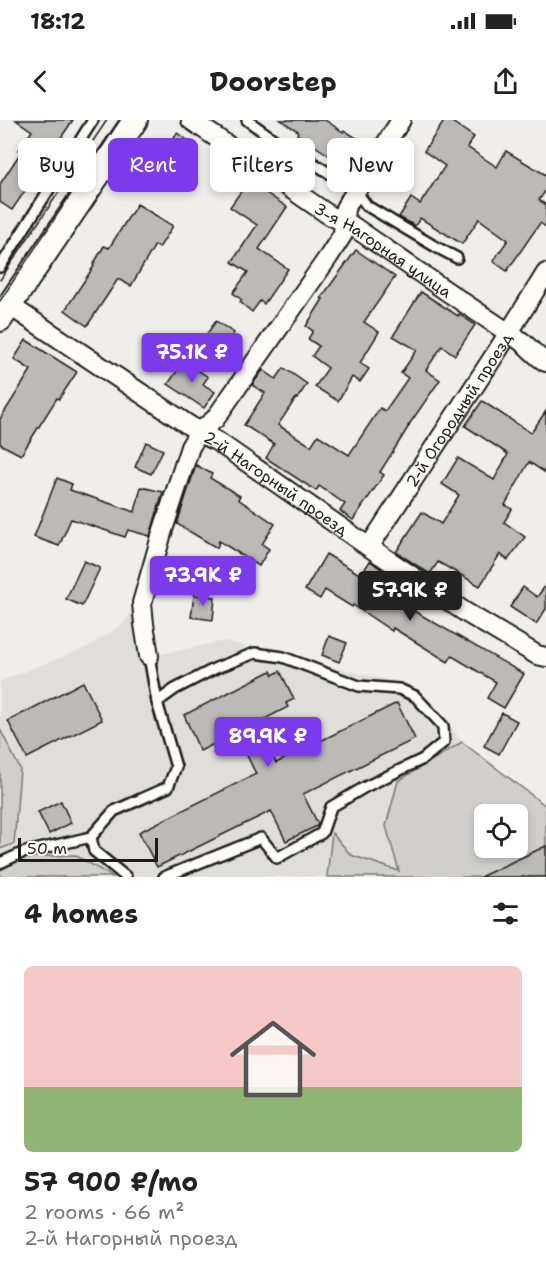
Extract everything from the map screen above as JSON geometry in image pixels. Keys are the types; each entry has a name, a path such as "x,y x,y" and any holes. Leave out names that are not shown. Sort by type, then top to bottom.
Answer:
{"street":[{"path":"5,312 135,120"},
{"name":"3-я Нагорная улица","path":"191,120 329,216 351,225 520,340 546,362"},
{"path":"390,138 402,120"},
{"path":"149,656 142,603 190,447 199,432 215,419 329,256 343,234 345,208 355,192"},
{"name":"2-й Огородный проезд","path":"369,547 546,273"},
{"name":"2-й Нагорный проезд","path":"5,312 218,442 465,612 537,655 546,657"}],"lane":[{"path":"0,267 93,120"},
{"path":"247,120 276,141 327,172"},
{"path":"357,192 367,206 436,248 457,258"},
{"path":"157,702 175,689 255,653 282,657 359,686 399,689 415,696 443,726 444,742 423,759 365,787 331,807 322,833 277,858 261,838 164,877"},
{"path":"0,863 22,853 91,837 114,811 168,787 176,767 157,702 149,656"},
{"path":"91,837 94,851 126,877"}],"shaded area":[{"path":"142,596 143,658 224,641 401,683 434,704 462,742 546,806 546,877 11,877 0,857 0,681 88,647 123,624"},
{"path":"0,729 20,769 14,844 0,849"},
{"path":"462,742 546,806 546,877 327,877 332,833 351,855 399,871 386,826 398,781"},
{"path":"75,855 113,877 0,877 0,870 26,857"}],"building":[{"path":"16,120 73,120 61,138 27,138 32,131"},
{"path":"280,120 325,120 356,138 327,138 327,154 315,146 315,138 303,138 297,134 298,131"},
{"path":"445,120 449,120 474,137 467,147 497,167 506,151 546,175 546,190 539,200 546,205 546,227 540,223 507,271 493,261 508,240 479,219 462,244 420,218 415,226 399,217 411,198 420,204 445,166 424,151"},
{"path":"177,133 184,138 174,138"},
{"path":"18,157 18,192 24,192 12,210 0,202 0,184"},
{"path":"240,192 264,192 287,207 259,249 288,269 264,304 260,301 252,312 233,293 248,272 232,262 257,225 230,207"},
{"path":"137,204 173,226 159,248 155,245 131,286 118,279 87,326 65,310 94,266 104,246 109,248"},
{"path":"356,250 395,277 364,322 379,332 360,363 369,369 360,382 352,377 338,401 315,387 328,368 312,356 319,346 308,339 313,331 306,326 323,299 321,298"},
{"path":"421,292 475,325 455,355 442,346 426,370 440,380 408,426 380,472 384,475 353,520 340,511 345,504 319,486 316,491 266,458 274,444 244,425 265,393 252,385 263,370 276,379 284,368 307,384 278,425 311,446 318,435 349,455 380,408 385,411 408,378 401,373 417,350 393,336"},
{"path":"216,321 234,333 224,347 206,335"},
{"path":"26,340 77,372 59,399 57,398 21,455 0,444 0,419 31,370 14,359"},
{"path":"184,361 208,377 203,384 215,392 204,408 168,384"},
{"path":"482,401 531,433 546,411 546,473 529,462 505,505 512,509 504,522 525,537 508,560 500,554 480,586 438,562 430,574 396,552 422,512 441,524 459,495 442,484 458,458 494,480 508,454 465,426"},
{"path":"146,442 163,450 151,474 135,467"},
{"path":"196,465 212,474 210,478 240,496 238,499 275,524 262,544 269,549 259,566 219,541 217,548 177,524"},
{"path":"57,478 72,484 70,490 135,512 141,487 163,492 150,536 128,530 125,537 71,519 59,546 34,537"},
{"path":"326,554 361,575 370,561 381,569 376,578 397,592 394,597 407,607 524,674 504,708 487,698 496,682 452,656 448,662 325,590 320,599 305,590"},
{"path":"84,561 100,568 82,606 66,599"},
{"path":"546,585 546,609 536,624 510,607 523,587 537,597"},
{"path":"194,595 215,597 213,620 191,617"},
{"path":"329,636 347,643 339,662 322,655"},
{"path":"271,671 273,675 280,671 294,699 286,703 288,707 257,723 276,763 397,703 415,739 303,794 317,826 286,841 271,811 157,867 139,832 256,774 236,733 200,751 184,715"},
{"path":"83,682 102,720 27,758 8,721"},
{"path":"502,713 517,721 499,754 484,746"},
{"path":"61,801 71,823 49,834 38,812"},
{"path":"546,846 546,877 480,877 520,858 528,858 528,854"}],"tram line":[{"path":"0,280 107,120"},
{"path":"0,301 120,120"}]}
